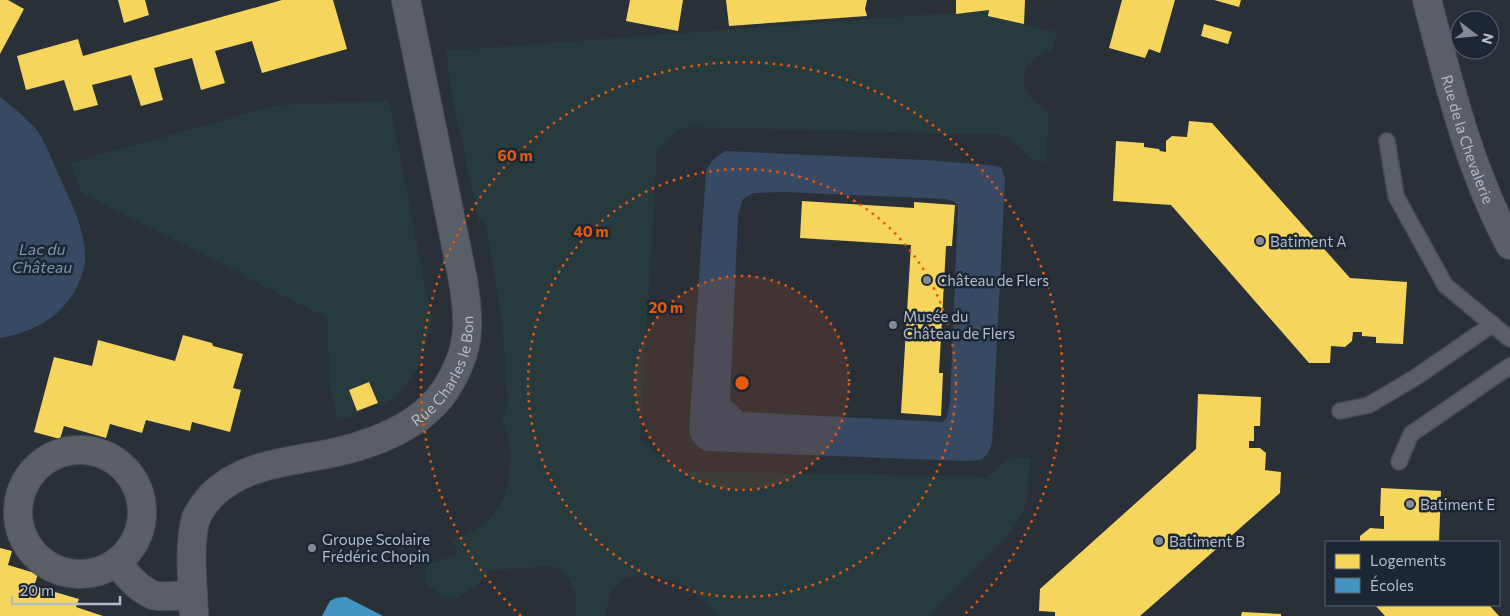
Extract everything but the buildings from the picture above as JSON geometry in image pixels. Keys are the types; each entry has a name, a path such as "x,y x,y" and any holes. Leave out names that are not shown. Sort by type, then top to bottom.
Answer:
{"street":[{"name":"Rue Charles le Bon","path":"116,563 130,579 143,589 154,595 194,606 193,537 197,517 208,500 223,484 245,472 264,466 342,451 390,434 426,413 441,396 454,375 468,336 468,308 406,0"},
{"name":"Rue de la Chevalerie","path":"1427,0 1469,150 1481,184 1510,245"},
{"path":"80,450 100,453 117,462 131,476 140,494 143,513 139,532 130,550 116,563 98,572 80,575 60,572 43,563 29,549 9,509 21,493 30,475 44,462 61,453 80,450"}],"lane":[{"path":"1387,141 1396,196 1445,285 1510,339"},
{"path":"1340,411 1369,405 1416,377 1493,324"},
{"path":"1399,462 1411,434 1510,366"}],"green space":[{"path":"989,10 988,16 1057,32 1051,50 1039,55 1031,62 1026,70 1024,79 1030,97 1038,105 1049,111 1046,162 1033,160 1008,138 999,135 693,127 677,130 657,152 640,440 682,471 987,477 1012,456 1030,458 1027,501 1010,533 929,616 719,616 691,588 655,576 639,575 626,578 611,592 604,616 575,616 576,595 567,575 553,566 491,570 474,588 452,600 441,596 426,583 426,564 458,555 452,539 461,537 485,525 502,501 508,486 510,453 507,432 502,420 508,402 502,320 485,220 479,221 452,95 446,51"},
{"path":"389,101 432,321 418,368 405,387 380,407 369,382 349,390 359,415 337,420 330,384 327,318 82,193 70,163 277,105"}],"water":[{"name":"Lac du Château","path":"0,97 37,130 43,140 76,215 84,244 85,264 74,292 58,312 37,326 0,338"},
{"path":"726,151 925,160 1001,167 1005,179 992,443 988,454 981,460 965,461 706,451 694,443 689,431 706,171 714,159","holes":["783,192 945,199 953,201 958,207 950,402 947,417 942,422 743,412 730,400 738,215 743,199 754,193"]}],"place":[{"name":"Batiment A","path":"1260,241"},
{"name":"Château de Flers","path":"927,280"},
{"name":"Musée du Château de Flers","path":"893,325"},
{"name":"Batiment E","path":"1410,504"},
{"name":"Batiment B","path":"1159,541"},
{"name":"Groupe Scolaire Frédéric Chopin","path":"312,548"}]}
